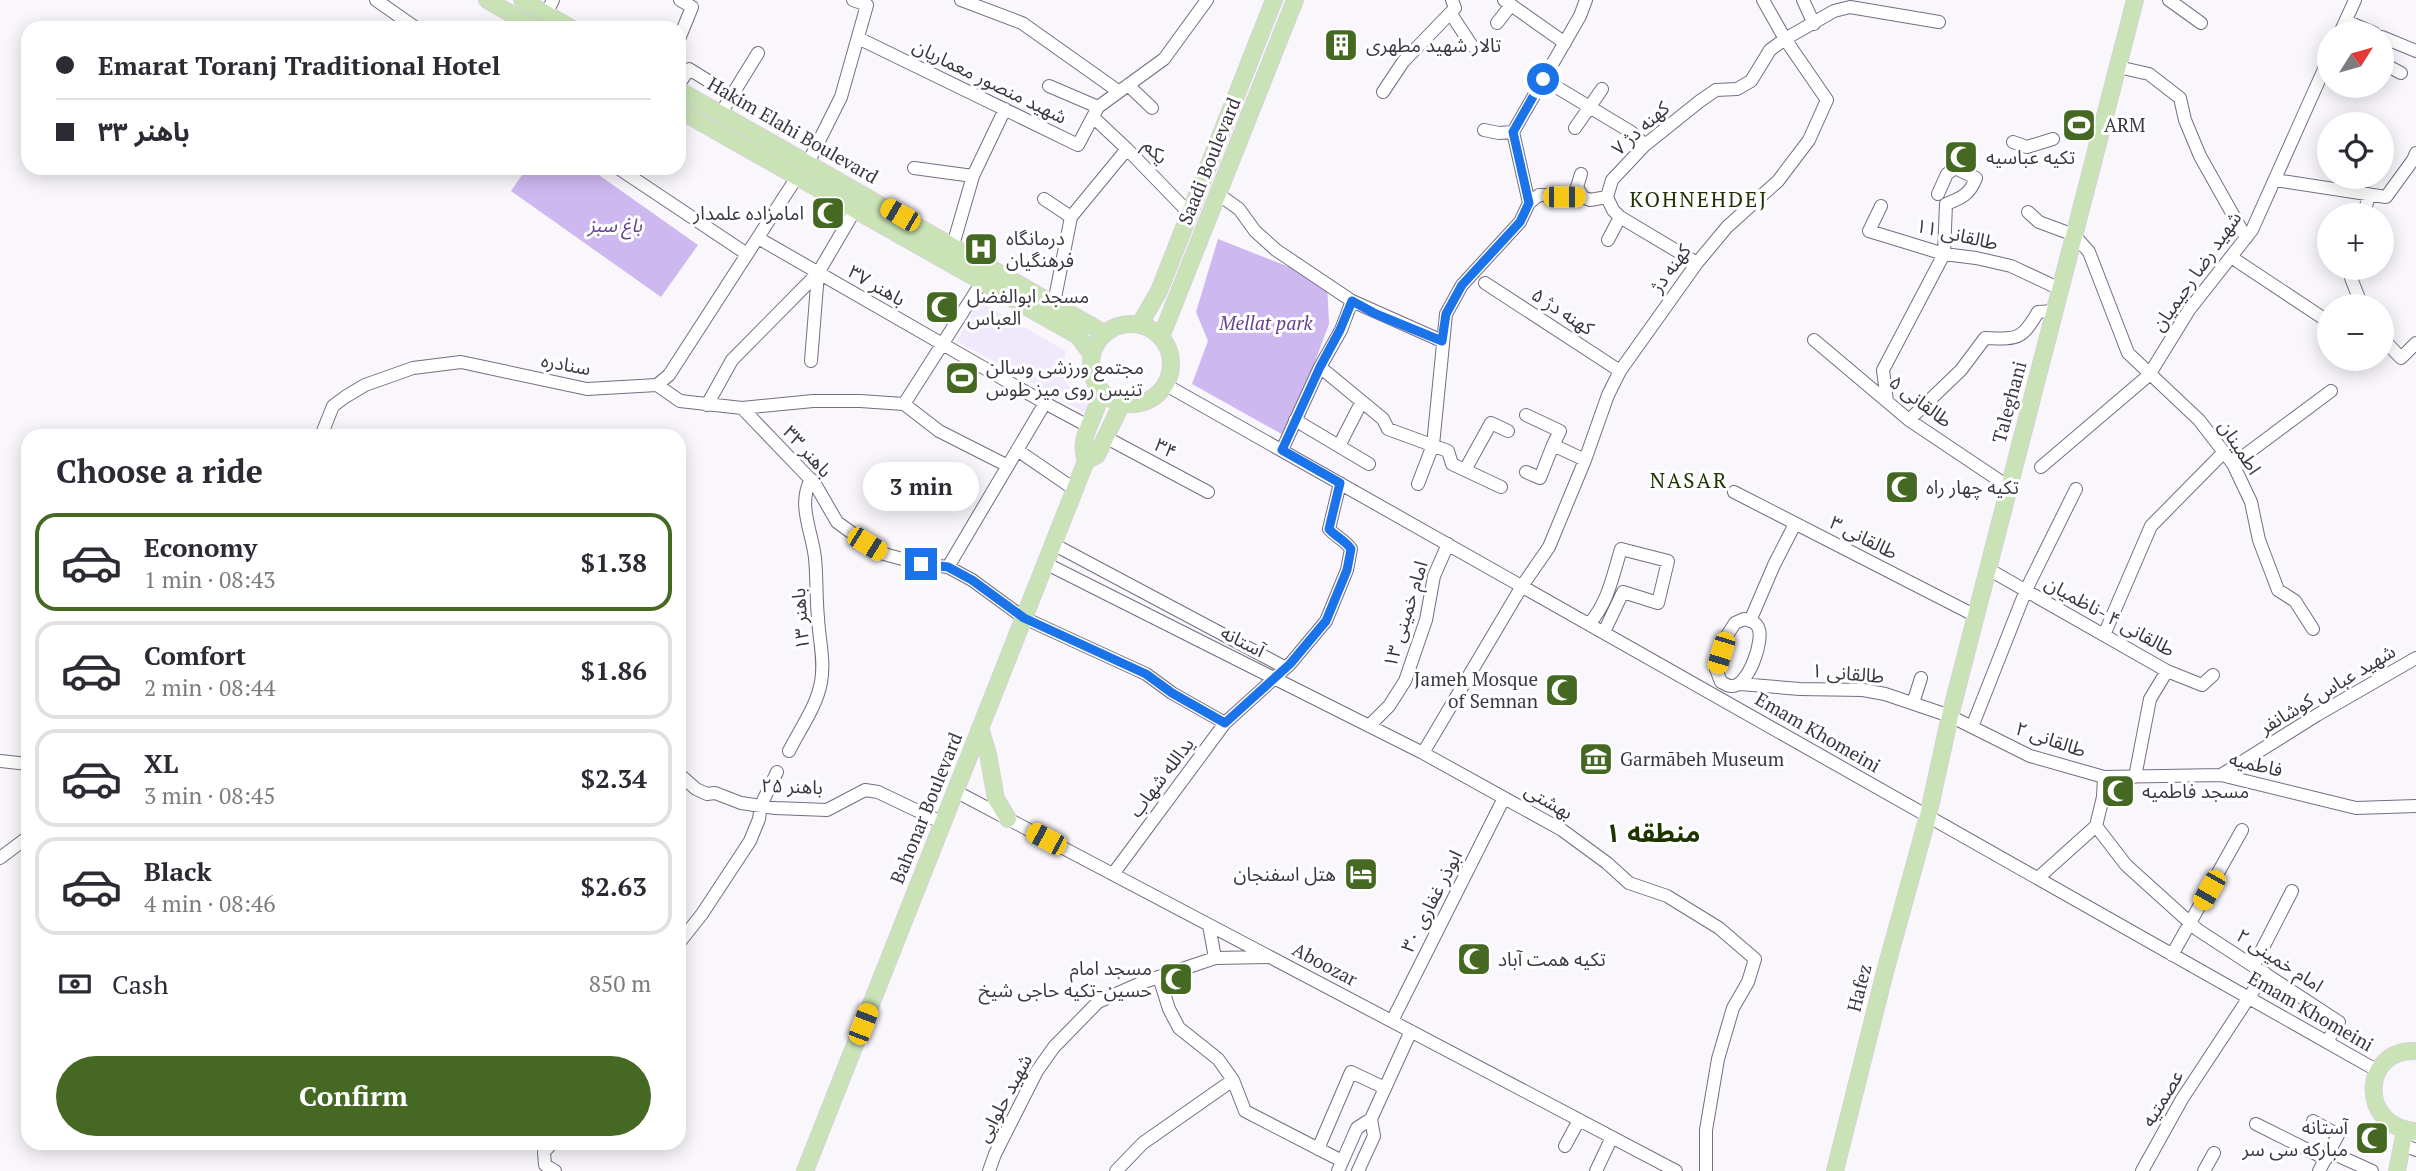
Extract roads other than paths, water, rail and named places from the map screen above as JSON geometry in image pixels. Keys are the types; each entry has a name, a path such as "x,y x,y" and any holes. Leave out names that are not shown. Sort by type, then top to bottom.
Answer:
{"main road":[{"path":"487,0 524,21"},
{"path":"522,0 549,7 564,21"},
{"name":"Saadi Boulevard","path":"1140,324 1159,291 1274,0"},
{"name":"Saadi Boulevard","path":"1161,337 1295,0"},
{"name":"Taleghani","path":"1928,816 1950,716 2135,0"},
{"name":"Hakim Elahi Boulevard","path":"686,91 1104,333"},
{"name":"Hakim Elahi Boulevard","path":"686,114 1077,336 1092,355"},
{"path":"797,177 808,163"},
{"path":"1179,241 1188,250 1196,247"},
{"path":"1077,336 1086,321"},
{"path":"1127,324 1140,324 1152,329 1168,348 1170,373 1166,384 1147,401 1122,403 1110,398 1094,380 1092,355 1096,343 1104,333 1127,324"},
{"path":"1101,390 1100,404 1088,426 1082,451 1086,461 1097,455 1122,403"},
{"name":"Bahonar Boulevard","path":"805,1171 1086,461"},
{"path":"980,728 996,799 1008,819"},
{"name":"Hafez","path":"1835,1171 1885,968 1928,816"},
{"path":"2397,1171 2410,1139 2383,1118 2376,1107 2374,1083 2378,1071 2386,1061 2413,1048"}],"street":[{"path":"376,0 406,21"},
{"path":"680,0 692,7 686,22"},
{"path":"808,163 841,97 858,38 867,5 853,0"},
{"path":"961,0 991,5 1152,108"},
{"name":"شهید منصور معماریان","path":"858,38 1078,145 1095,112 1164,59 1207,0"},
{"path":"1383,92 1404,62 1451,14 1455,8 1452,0"},
{"path":"1529,203 1513,132 1580,16 1586,0"},
{"name":"کهنه دژ","path":"1423,752 1522,586 1549,547 1608,395 1620,371 1697,263 1727,226 1778,181 1809,140 1827,100 1785,39 1763,0"},
{"path":"1803,0 1814,24"},
{"path":"2169,0 2202,23"},
{"path":"2346,21 2355,0"},
{"path":"1497,23 1507,3 1565,43"},
{"path":"1785,39 1834,10 1850,7 1939,22"},
{"path":"1451,14 1472,46"},
{"name":"کهنه دژ ۷","path":"1607,197 1612,180 1645,145 1716,90 1737,89 1751,81 1770,50 1785,39"},
{"path":"2394,42 2416,51"},
{"path":"721,113 758,53"},
{"path":"2118,67 2149,74 2180,98 2185,120 2200,156 2246,238"},
{"path":"686,74 689,69 710,82"},
{"path":"2394,69 2401,73"},
{"path":"1543,79 1630,132 1645,145"},
{"name":"شهید رضا رحیمیان","path":"2041,467 2149,375 2189,310 2252,230 2317,85"},
{"path":"1049,86 1095,112"},
{"path":"1575,128 1602,89"},
{"path":"953,245 973,176 1005,110"},
{"name":"یکم","path":"1095,112 1190,214"},
{"path":"1484,130 1499,134 1513,132"},
{"path":"2013,142 2027,147 2053,139"},
{"path":"1054,303 1071,218 1127,149"},
{"path":"2275,180 2386,197 2416,153"},
{"path":"914,168 973,176"},
{"path":"1581,174 1577,187 1583,197"},
{"path":"628,175 747,254"},
{"path":"797,177 669,375 657,385 680,401 742,408 813,401 904,404 939,431 1008,466"},
{"path":"1217,194 1239,209 1255,231 1276,250 1352,301 1376,314 1442,341"},
{"path":"2367,203 2369,194"},
{"path":"1418,484 1433,445 1446,314 1462,285 1520,222 1529,203 1539,195 1583,197 1590,200 1607,197 1620,217 1697,263"},
{"path":"1044,199 1071,218"},
{"path":"1887,401 1883,370 1944,254 1942,199"},
{"name":"طالقانی ۱۱","path":"1881,206 1869,231 1944,254 2011,266 2060,289"},
{"path":"707,405 732,360 818,273 855,210"},
{"path":"2028,212 2039,222 2074,235"},
{"path":"1608,240 1620,217"},
{"name":"اطمینان","path":"2074,235 2089,252 2128,353 2199,420 2233,464 2251,502 2259,540 2278,590 2295,601 2312,629"},
{"name":"باهنر ۳۷","path":"758,238 1088,426"},
{"path":"2231,257 2317,314"},
{"path":"811,361 818,273"},
{"path":"904,404 982,282"},
{"name":"کهنه دژ ۵","path":"1485,283 1620,371"},
{"path":"1282,450 1352,301"},
{"path":"1909,420 1961,370 1984,338 2017,338 2029,328 2039,312 2055,311"},
{"name":"طالقانی ۵","path":"1814,340 1909,420 2009,487"},
{"path":"2394,351 2401,358 2416,343"},
{"name":"سنادره","path":"324,429 333,406 345,397 365,384 413,368 461,362 587,389 657,385"},
{"path":"1320,367 1382,419 1388,429 1448,451 1452,464 1501,487"},
{"name":"Emam Khomeini","path":"1166,384 2378,1071"},
{"path":"2233,464 2330,391"},
{"path":"948,567 1045,403"},
{"path":"1339,446 1361,403"},
{"name":"باهنر ۳۳","path":"742,408 811,479 837,522 867,544 884,554 921,564 948,567 972,580 1024,618 1146,674 1172,693 1225,723"},
{"path":"1526,415 1560,431 1540,478 1526,472"},
{"path":"1295,420 1369,464"},
{"path":"1465,470 1491,423 1508,431"},
{"name":"۳۴","path":"1105,437 1208,492"},
{"path":"1553,446 1585,460"},
{"path":"1017,450 1074,489"},
{"path":"2104,635 2151,526 2224,452"},
{"name":"باهنر ۱۳","path":"789,751 815,702 821,684 823,663 817,616 815,558 804,509 806,489 811,479"},
{"name":"یدالله شهاب","path":"1113,874 1225,723 1286,668 1326,621 1347,570 1351,549 1329,529 1340,483"},
{"path":"1972,727 2026,590 2076,489"},
{"name":"طالقانی ۳","path":"1734,492 1976,615"},
{"path":"1750,621 1795,524"},
{"name":"آستانه","path":"1053,544 1286,668"},
{"name":"امام خمینی ۱۳","path":"1369,726 1389,706 1405,681 1426,620 1434,576 1448,544"},
{"path":"1589,624 1599,613 1621,549 1668,561 1658,603 1623,592 1604,632"},
{"name":"آستانه","path":"1045,563 1423,752"},
{"name":"طالقانی ۴ -ناظمیان","path":"1988,569 2167,671 2202,685 2213,675"},
{"path":"1744,619 1750,621 1760,630 1761,639 1747,677 1740,684 1731,686 1721,682 1716,669 1726,637 1735,623 1744,619"},
{"name":"شهید عباس کوشانفر","path":"2221,775 2416,658"},
{"path":"2135,776 2150,699 2167,671"},
{"path":"1913,703 1921,678"},
{"name":"طالقانی ۱","path":"1740,684 1863,690 1950,716"},
{"name":"طالقانی ۲","path":"1950,716 2030,756 2104,777"},
{"name":"بهشتی","path":"1423,752 1562,830 1629,883 1667,896 1719,928 1755,959 1748,982 1733,1008 1718,1059 1706,1130 1706,1171"},
{"path":"0,761 21,763"},
{"path":"686,934 750,841 759,819 761,805 777,772"},
{"name":"فاطمیه","path":"2104,777 2221,775 2356,808 2416,806"},
{"path":"2038,878 2096,826 2103,797 2104,777"},
{"name":"باهنر ۲۵","path":"686,780 706,794 715,793 741,803 827,810 865,790 878,792 943,823"},
{"name":"Aboozar","path":"955,791 1676,1171"},
{"name":"ابوذر غفاری ۳۰","path":"1392,1021 1504,798"},
{"name":"امام خمینی ۲","path":"2096,826 2126,865 2190,923 2339,1022 2327,1042"},
{"path":"2172,955 2242,831"},
{"path":"0,858 21,842"},
{"path":"2254,965 2292,891"},
{"path":"1209,925 1215,958"},
{"name":"شهید حلوایی","path":"989,1171 1024,1094 1054,1047 1098,1002 1215,958 1270,957"},
{"name":"عصمتیه","path":"2142,1171 2182,1099 2265,974"},
{"path":"1159,977 1169,1009 1180,1028 1217,1059 1233,1080 1245,1111 1318,1149 1340,1166 1357,1128 1371,1119 1411,1031"},
{"path":"1318,1149 1351,1072 1385,1088"},
{"path":"1116,1171 1143,1143 1233,1080"},
{"path":"1357,1171 1374,1136 1371,1119"},
{"path":"1564,1146 1579,1120"},
{"path":"2313,1121 2338,1135 2325,1161"},
{"path":"2256,1124 2325,1161 2372,1171"},
{"path":"1596,1171 1612,1137"},
{"path":"546,1150 545,1165 555,1171"},
{"path":"2204,1171 2214,1153"}],"place":[{"name":"تالار شهید مطهری","path":"1341,45"},
{"name":"ARM","path":"2079,125"},
{"name":"تکیه عباسیه","path":"1961,157"},
{"name":"امامزاده علمدار","path":"828,213"},
{"name":"درمانگاه فرهنگیان","path":"981,249"},
{"name":"مسجد ابوالفضل العباس","path":"942,307"},
{"name":"مجتمع ورزشی وسالن تنیس روی میز طوس","path":"962,378"},
{"name":"تکیه چهار راه","path":"1902,487"},
{"name":"Jameh Mosque of Semnan","path":"1562,690"},
{"name":"Garmābeh Museum","path":"1596,759"},
{"name":"مسجد فاطمیه","path":"2118,791"},
{"name":"هتل اسفنجان","path":"1361,874"},
{"name":"تکیه همت آباد","path":"1474,959"},
{"name":"مسجد امام حسین-تکیه حاجی شیخ","path":"1176,979"},
{"name":"آستانه مبارکه سی سر","path":"2372,1138"}],"district":[{"name":"KOHNEHDEJ","path":"1699,200"},
{"name":"NASAR","path":"1689,481"},
{"name":"منطقه ۱","path":"1653,833"}],"park label":[{"name":"باغ سبز","path":"615,225"},
{"name":"Mellat park","path":"1266,323"}]}
